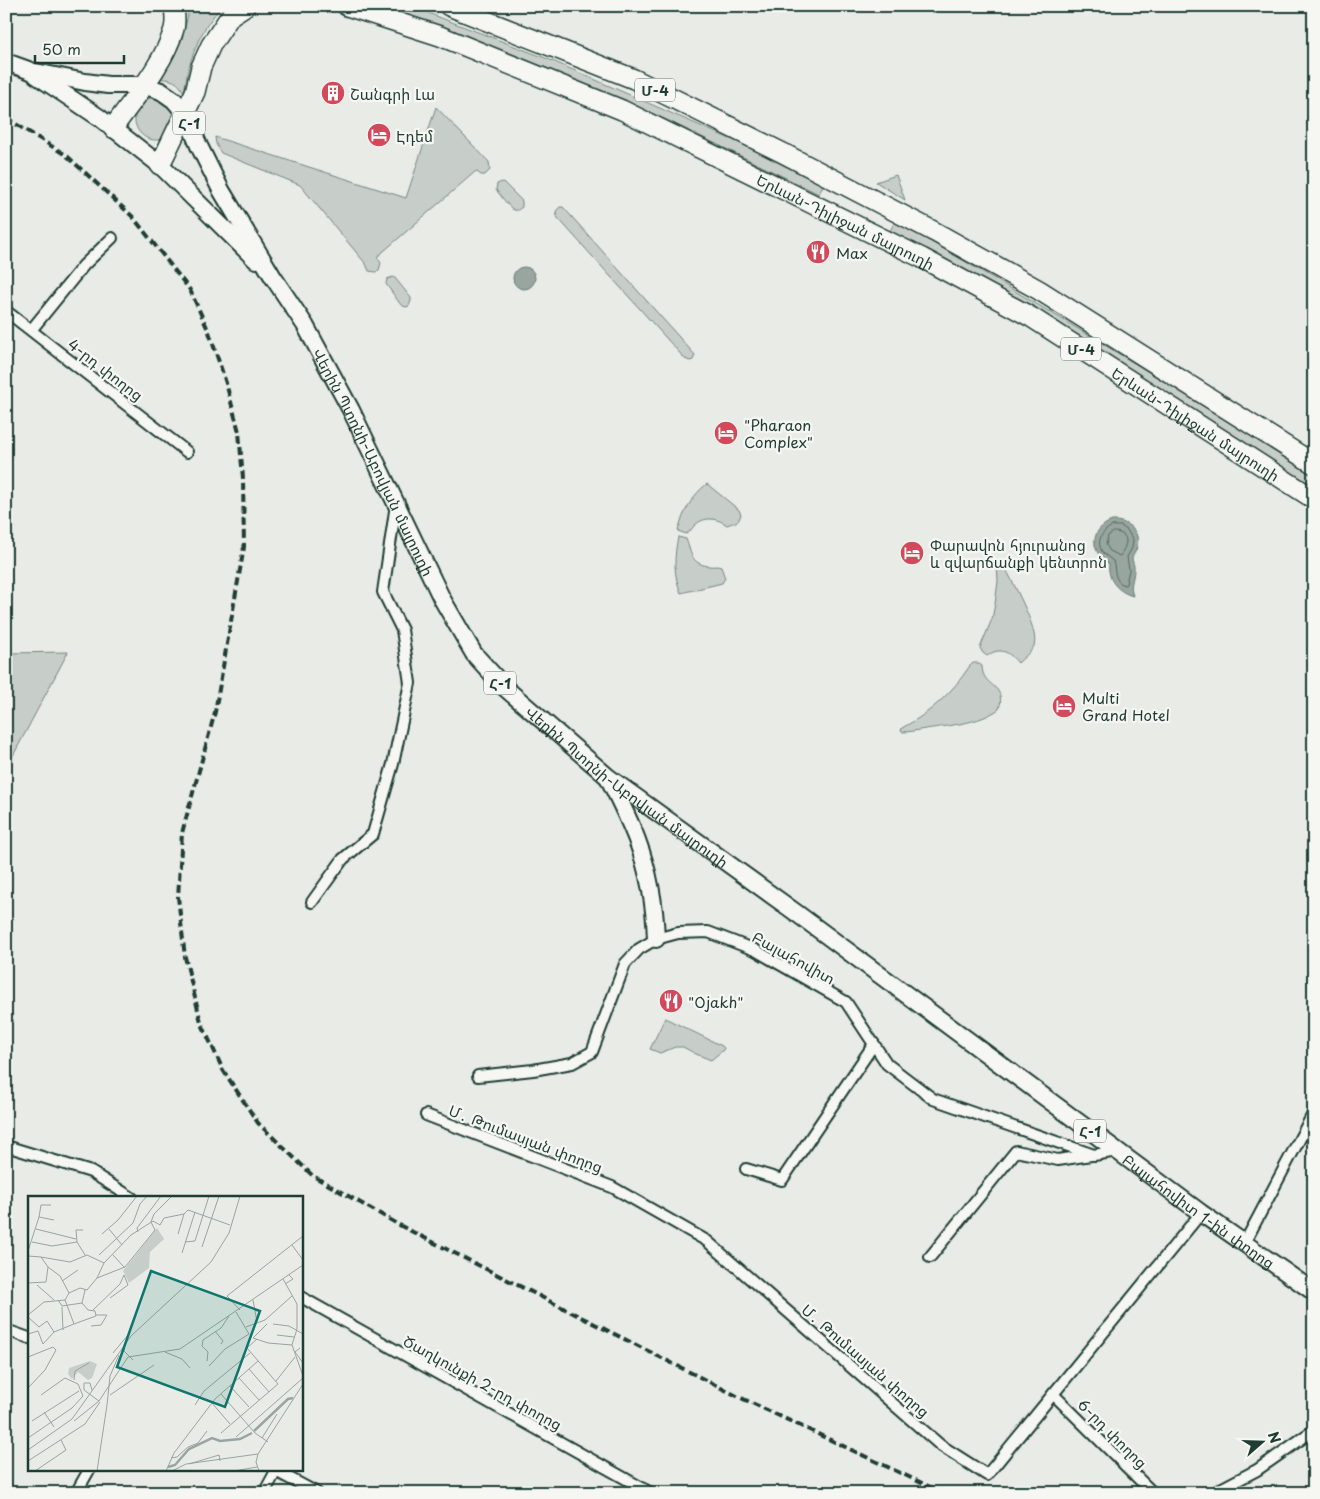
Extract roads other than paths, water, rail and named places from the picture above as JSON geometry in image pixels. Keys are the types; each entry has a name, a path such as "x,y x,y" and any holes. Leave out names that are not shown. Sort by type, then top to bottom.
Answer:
{"highway":[{"path":"113,128 170,42 174,27 174,6"},
{"path":"160,164 195,92 201,67 211,45 231,15 245,6"},
{"name":"Երևան-Դիլիջան մայրուղի","path":"347,6 440,36 622,110 922,258 1031,317 1314,499"},
{"name":"Երևան-Դիլիջան մայրուղի","path":"450,6 634,79 783,153 935,232 1038,290 1314,464"}],"main road":[{"name":"Վերին Պտղնի-Աբովյան մայրուղի","path":"6,62 31,71 108,86 143,85 161,91 174,100 185,113 221,190 273,277 305,325 338,384 442,599 474,654 504,687 608,777 869,967"},
{"name":"Վերին Պտղնի-Աբովյան մայրուղի","path":"31,71 113,128 160,164 273,277"},
{"path":"608,777 637,840 647,872 656,914 656,939"},
{"name":"Բալահովիտ 1-ին փողոց","path":"869,967 1201,1213 1314,1292"}],"street":[{"path":"32,330 84,265 112,238"},
{"name":"4-րդ փողոց","path":"6,311 187,452"},
{"path":"312,902 343,859 373,834 394,764 410,683 402,630 382,592 396,503"},
{"name":"Բալահովիտ","path":"478,1076 534,1070 572,1063 592,1052 626,964 639,949 656,939 678,933 708,932 755,950 846,1002 887,1064 933,1098 1094,1155"},
{"path":"746,1169 782,1180 874,1044"},
{"path":"1244,1244 1314,1112"},
{"name":"Մ․ Թումասյան փողոց","path":"426,1115 612,1187 707,1241 940,1445 987,1475 1201,1213"},
{"path":"6,1146 91,1172 129,1196"},
{"path":"930,1257 1016,1151 1058,1160 1117,1150"},
{"name":"Ծաղկունքի 2-րդ փողոց","path":"302,1298 650,1493"},
{"path":"6,1330 28,1338"},
{"name":"6-րդ փողոց","path":"1053,1394 1153,1493"},
{"path":"1214,1493 1257,1470 1314,1430"},
{"path":"76,1493 88,1472"},
{"path":"264,1493 274,1472"},
{"path":"277,1472 317,1493"}],"water":[{"path":"524,267 534,274 535,278 528,288 524,289 514,282 513,278 520,268"},
{"path":"1112,521 1123,522 1128,525 1135,531 1137,536 1137,547 1132,558 1134,568 1133,596 1118,588 1110,575 1109,564 1098,553 1096,547 1096,535 1099,529"}],"railway":[{"path":"6,118 66,155 133,217 190,290 209,332 226,383 239,432 243,478 244,547 215,712 182,833 178,897 185,957 201,1022 223,1070 258,1123 313,1176 403,1227 737,1396 943,1493"}],"place":[{"name":"Շանգրի Լա","path":"333,93"},
{"name":"Էդեմ","path":"379,135"},
{"name":"Max","path":"818,252"},
{"name":"\"Pharaon Complex\"","path":"726,433"},
{"name":"Փարավոն հյուրանոց և զվարճանքի կենտրոն","path":"912,553"},
{"name":"Multi Grand Hotel","path":"1064,706"},
{"name":"\"Ojakh\"","path":"671,1001"}]}
